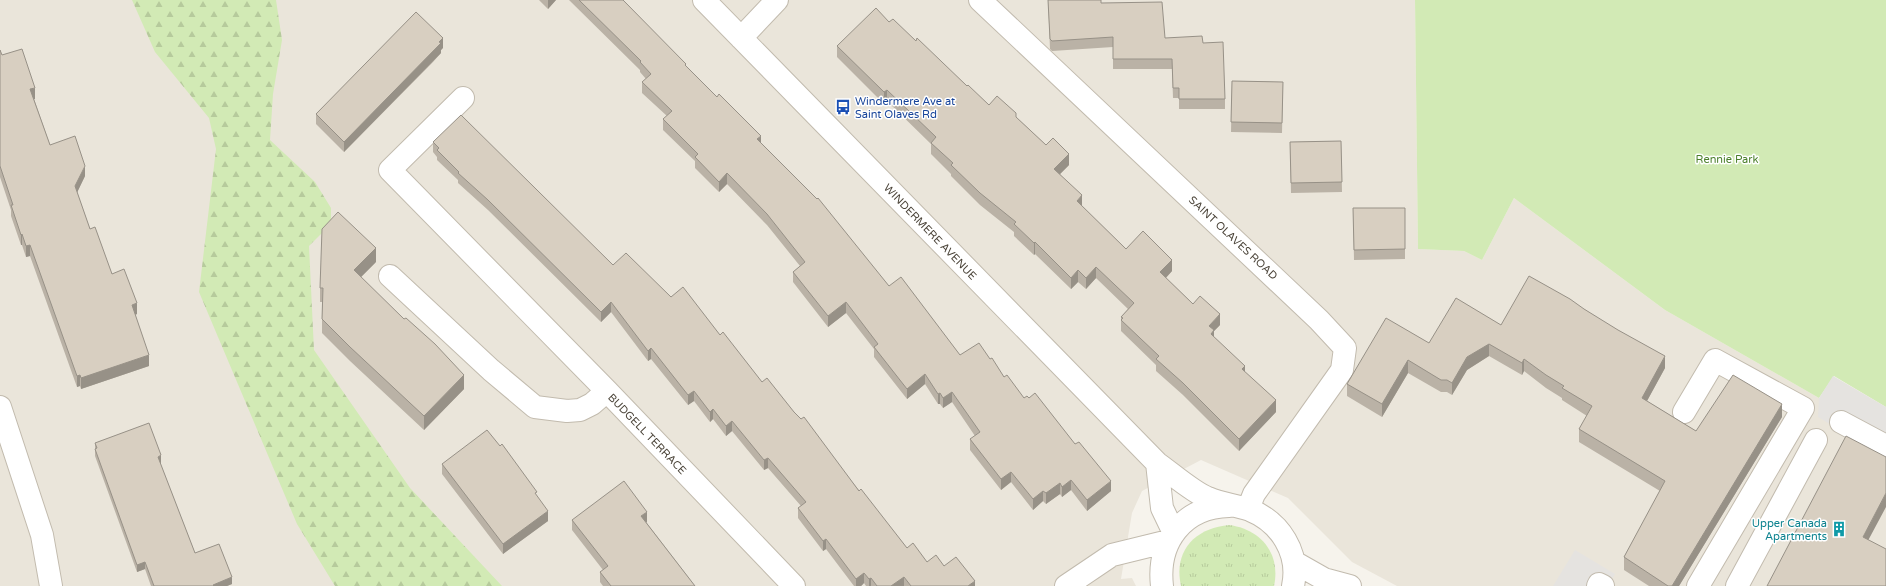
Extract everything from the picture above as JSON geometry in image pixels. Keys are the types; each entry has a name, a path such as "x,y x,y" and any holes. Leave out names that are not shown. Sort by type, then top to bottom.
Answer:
{"street":[{"name":"WINDERMERE AVENUE","path":"704,0 1157,463 1206,498 1265,517 1278,529 1288,545 1294,562 1293,586"},
{"path":"741,38 777,0"},
{"name":"SAINT OLAVES ROAD","path":"980,0 1319,320 1344,348 1342,370 1254,494 1240,508"},
{"path":"463,98 390,170 607,391"},
{"name":"BUDGELL TERRACE","path":"390,276 491,370 535,407 567,411 580,410 592,404 607,391 794,586"},
{"path":"1684,412 1715,360 1803,408 1698,586"},
{"path":"0,407 42,536 51,586"},
{"path":"1841,422 1886,446"},
{"path":"1737,586 1816,440"},
{"path":"1157,463 1162,508 1171,537"},
{"path":"1161,580 1162,557 1171,537 1182,523 1193,515 1219,506 1240,508"},
{"path":"1066,586 1100,561 1112,555 1171,537"},
{"path":"1122,553 1161,580"},
{"path":"1294,562 1324,579 1350,586"},
{"path":"1598,586 1599,584 1603,586"}],"shaded area":[{"path":"0,0 1415,0 1418,249 1464,251 1482,260 1514,198 1665,310 1819,398 1886,407 1886,586 1397,586 1352,562 1288,498 1201,460 1142,491 1132,513 1121,579 1132,578 1136,586 0,586"},
{"path":"1833,376 1886,407 1886,457 1818,417 1819,398"},
{"path":"1575,550 1615,574 1608,586 1553,586"}],"green space":[{"path":"132,0 276,0 282,40 273,94 270,140 315,182 331,208 331,224 309,246 314,350 410,488 502,586 335,586 297,524 199,292 216,149 209,118 155,52"},
{"name":"Rennie Park","path":"1415,0 1886,0 1886,407 1834,376 1819,398 1665,310 1514,198 1482,260 1464,251 1418,249"},
{"path":"1229,525 1240,527 1251,532 1266,545 1274,564 1274,586 1181,586 1179,573 1180,562 1189,544 1197,536 1206,531"}],"building":[{"path":"579,0 623,0 717,97 719,94 761,136 757,139 817,199 818,198 889,286 901,277 960,355 979,343 990,359 992,358 1004,377 1007,375 1024,398 1027,396 1029,398 1035,393 1075,444 1079,442 1111,481 1087,500 1071,480 1062,487 1060,483 1046,493 1043,491 1033,499 1011,472 1001,479 970,439 980,432 952,392 943,398 940,393 938,394 925,374 907,389 874,347 878,344 846,302 828,316 793,272 805,262 767,214 727,173 719,182 695,157 698,154 663,119 672,111 642,82 651,74 640,62 641,61"},
{"path":"1048,0 1101,0 1101,3 1162,2 1165,38 1202,36 1203,43 1223,42 1225,99 1179,99 1179,88 1173,88 1172,59 1113,59 1113,37 1052,41 1050,39"},
{"path":"876,8 889,22 893,19 916,41 917,38 989,105 997,96 1016,113 1016,117 1046,145 1053,138 1069,154 1054,169 1082,195 1077,201 1126,249 1143,231 1172,260 1160,272 1193,304 1200,296 1220,314 1209,326 1214,330 1211,334 1245,366 1242,369 1276,400 1239,439 1183,383 1156,359 1159,356 1121,320 1123,318 1121,317 1134,303 1096,267 1086,278 1078,270 1071,278 1035,242 1034,243 1014,224 1016,222 980,193 951,165 953,163 931,143 936,137 887,90 884,92 837,46"},
{"path":"416,12 443,38 439,42 441,43 344,142 316,114"},
{"path":"22,49 35,88 30,89 50,145 75,136 85,166 75,186 90,229 95,227 112,274 124,269 137,303 132,305 149,355 81,378 80,375 77,376 30,245 26,246 22,234 21,235 0,166 0,50 2,55"},
{"path":"1232,81 1283,82 1282,123 1231,122"},
{"path":"461,115 613,265 626,253 671,297 683,287 720,335 723,332 762,382 767,378 794,412 801,419 804,417 859,491 861,489 907,548 913,543 927,562 936,555 944,566 956,557 975,581 968,586 911,586 904,577 891,586 877,586 871,578 869,579 864,573 856,579 826,539 823,541 798,508 806,502 768,458 764,460 732,421 726,426 713,409 710,412 694,391 688,395 651,348 648,351 611,302 601,312 488,200 458,173 459,172 437,150 439,148 433,142"},
{"path":"1341,141 1342,182 1291,183 1290,142"},
{"path":"1353,208 1405,208 1405,249 1354,250"},
{"path":"338,212 376,248 354,270 404,319 406,318 435,344 464,375 424,416 322,319 323,288 320,288 322,229"},
{"path":"1529,276 1570,299 1618,330 1665,356 1642,398 1696,431 1733,375 1782,404 1672,586 1668,586 1624,557 1665,481 1579,429 1592,406 1562,388 1564,386 1524,359 1522,363 1489,344 1467,357 1452,383 1447,380 1441,380 1408,360 1382,404 1347,384 1386,318 1429,343 1456,298 1501,325"},
{"path":"149,423 161,455 158,457 195,553 219,544 232,577 213,585 214,586 154,586 145,562 137,565 95,449 97,448 95,443"},
{"path":"487,430 500,446 502,444 537,492 535,493 548,511 503,544 442,464"},
{"name":"Upper Canada Apartments","path":"1846,436 1886,457 1886,493 1863,537 1886,549 1886,586 1767,586"},
{"path":"624,481 647,512 641,516 695,586 611,586 600,572 608,566 572,520"}],"place":[{"name":"Windermere Ave at Saint Olaves Rd","path":"843,107"},
{"name":"Upper Canada Apartments","path":"1839,529"}]}
